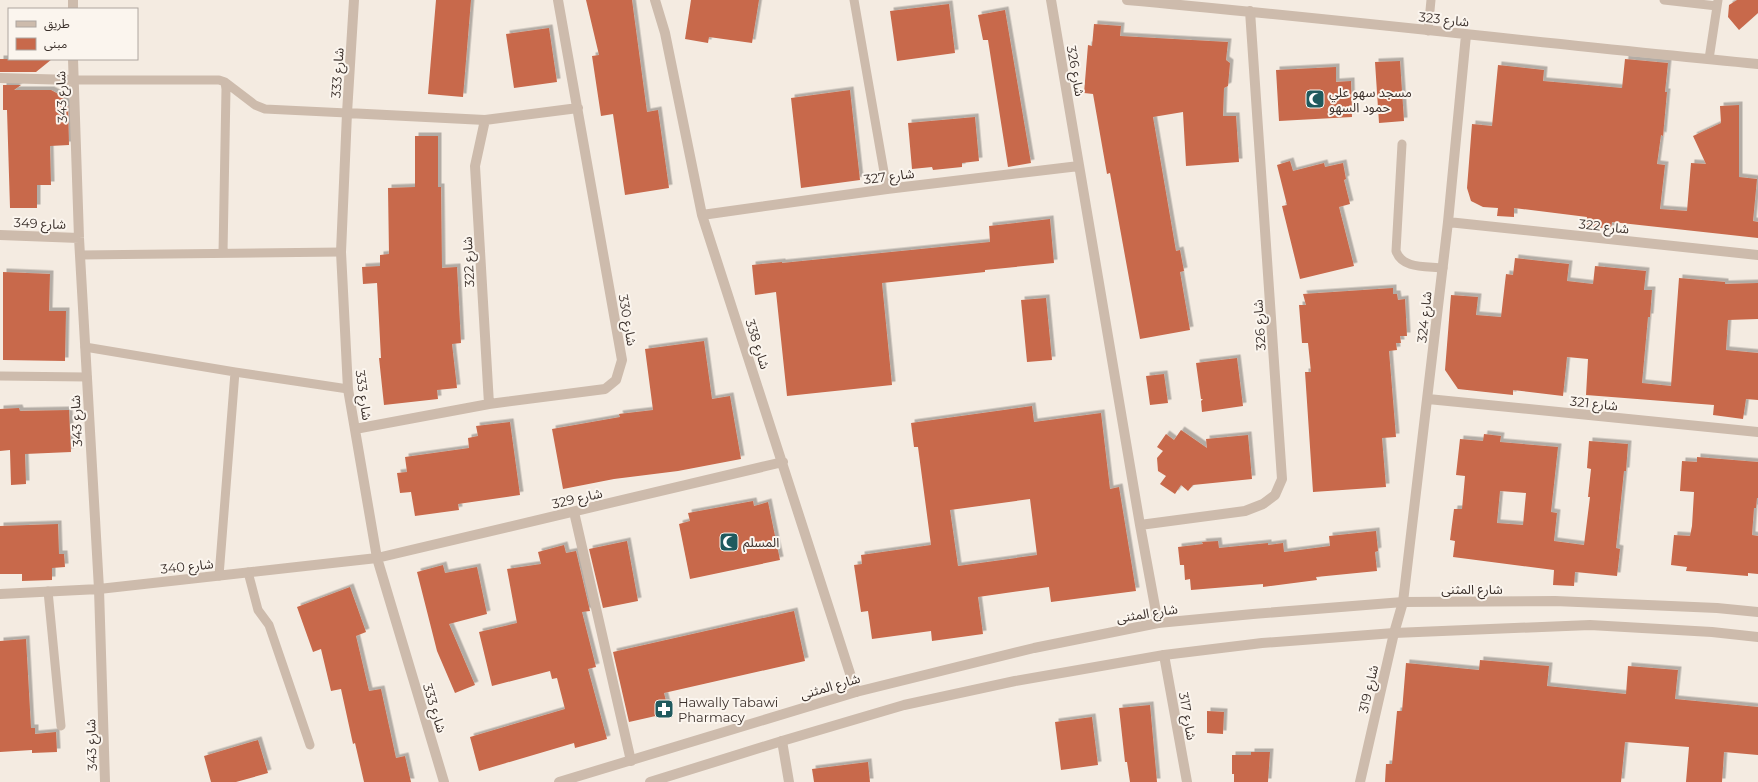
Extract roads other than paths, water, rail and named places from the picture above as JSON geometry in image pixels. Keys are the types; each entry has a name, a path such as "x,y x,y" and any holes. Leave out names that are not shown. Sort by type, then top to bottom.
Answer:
{"street":[{"name":"شارع 333","path":"354,0 341,252 348,389 376,558 444,782"},
{"name":"شارع 330","path":"355,428 489,404 605,390 616,380 622,360 558,0"},
{"name":"شارع 338","path":"655,0 665,33 702,215 856,692"},
{"name":"شارع 326","path":"1050,0 1158,623"},
{"name":"شارع 323","path":"1127,0 1250,11 1466,35 1758,64"},
{"name":"شارع 326","path":"1140,526 1245,511 1263,504 1275,495 1282,479 1250,11"},
{"name":"شارع 324","path":"1403,602 1443,268 1466,35"},
{"name":"شارع 343","path":"73,60 79,238 100,588 105,782"},
{"path":"0,78 74,80"},
{"path":"347,113 484,120 578,108"},
{"name":"شارع 322","path":"484,120 475,166 489,404"},
{"name":"شارع 327","path":"702,215 887,189 1079,166"},
{"name":"شارع 322","path":"1448,222 1758,255"},
{"name":"شارع 349","path":"0,235 79,238"},
{"name":"شارع 321","path":"1428,399 1758,432"},
{"name":"شارع 329","path":"376,558 783,462"},
{"path":"574,512 631,760"},
{"name":"شارع 340","path":"0,594 100,588 376,558"},
{"name":"شارع المثنى","path":"560,782 856,692 1034,648 1158,623 1403,602 1555,601 1717,608 1758,612"},
{"name":"شارع 319","path":"1360,782 1394,633 1403,602"},
{"path":"650,782 782,740 904,705 1015,682 1164,655 1262,643 1394,633 1590,625 1712,632 1758,637"},
{"name":"شارع 317","path":"1164,655 1187,782"},
{"path":"782,740 789,782"}],"lane":[{"path":"854,0 887,189"},
{"path":"1428,31 1431,0"},
{"path":"1664,0 1717,3 1709,59"},
{"path":"74,80 219,80 225,82 254,105 265,109 347,113"},
{"path":"224,253 225,82"},
{"path":"1402,144 1396,251 1400,259 1405,263 1443,268"},
{"path":"80,255 341,252"},
{"path":"85,347 348,389"},
{"path":"219,576 235,372"},
{"path":"0,376 87,376"},
{"path":"248,572 258,610 269,625 310,745"},
{"path":"48,591 61,726"}],"place":[{"name":"مسجد سهو علي حمود السهو","path":"1315,99"},
{"name":"المسلم","path":"729,542"},
{"name":"Hawally Tabawi Pharmacy","path":"664,709"}]}
